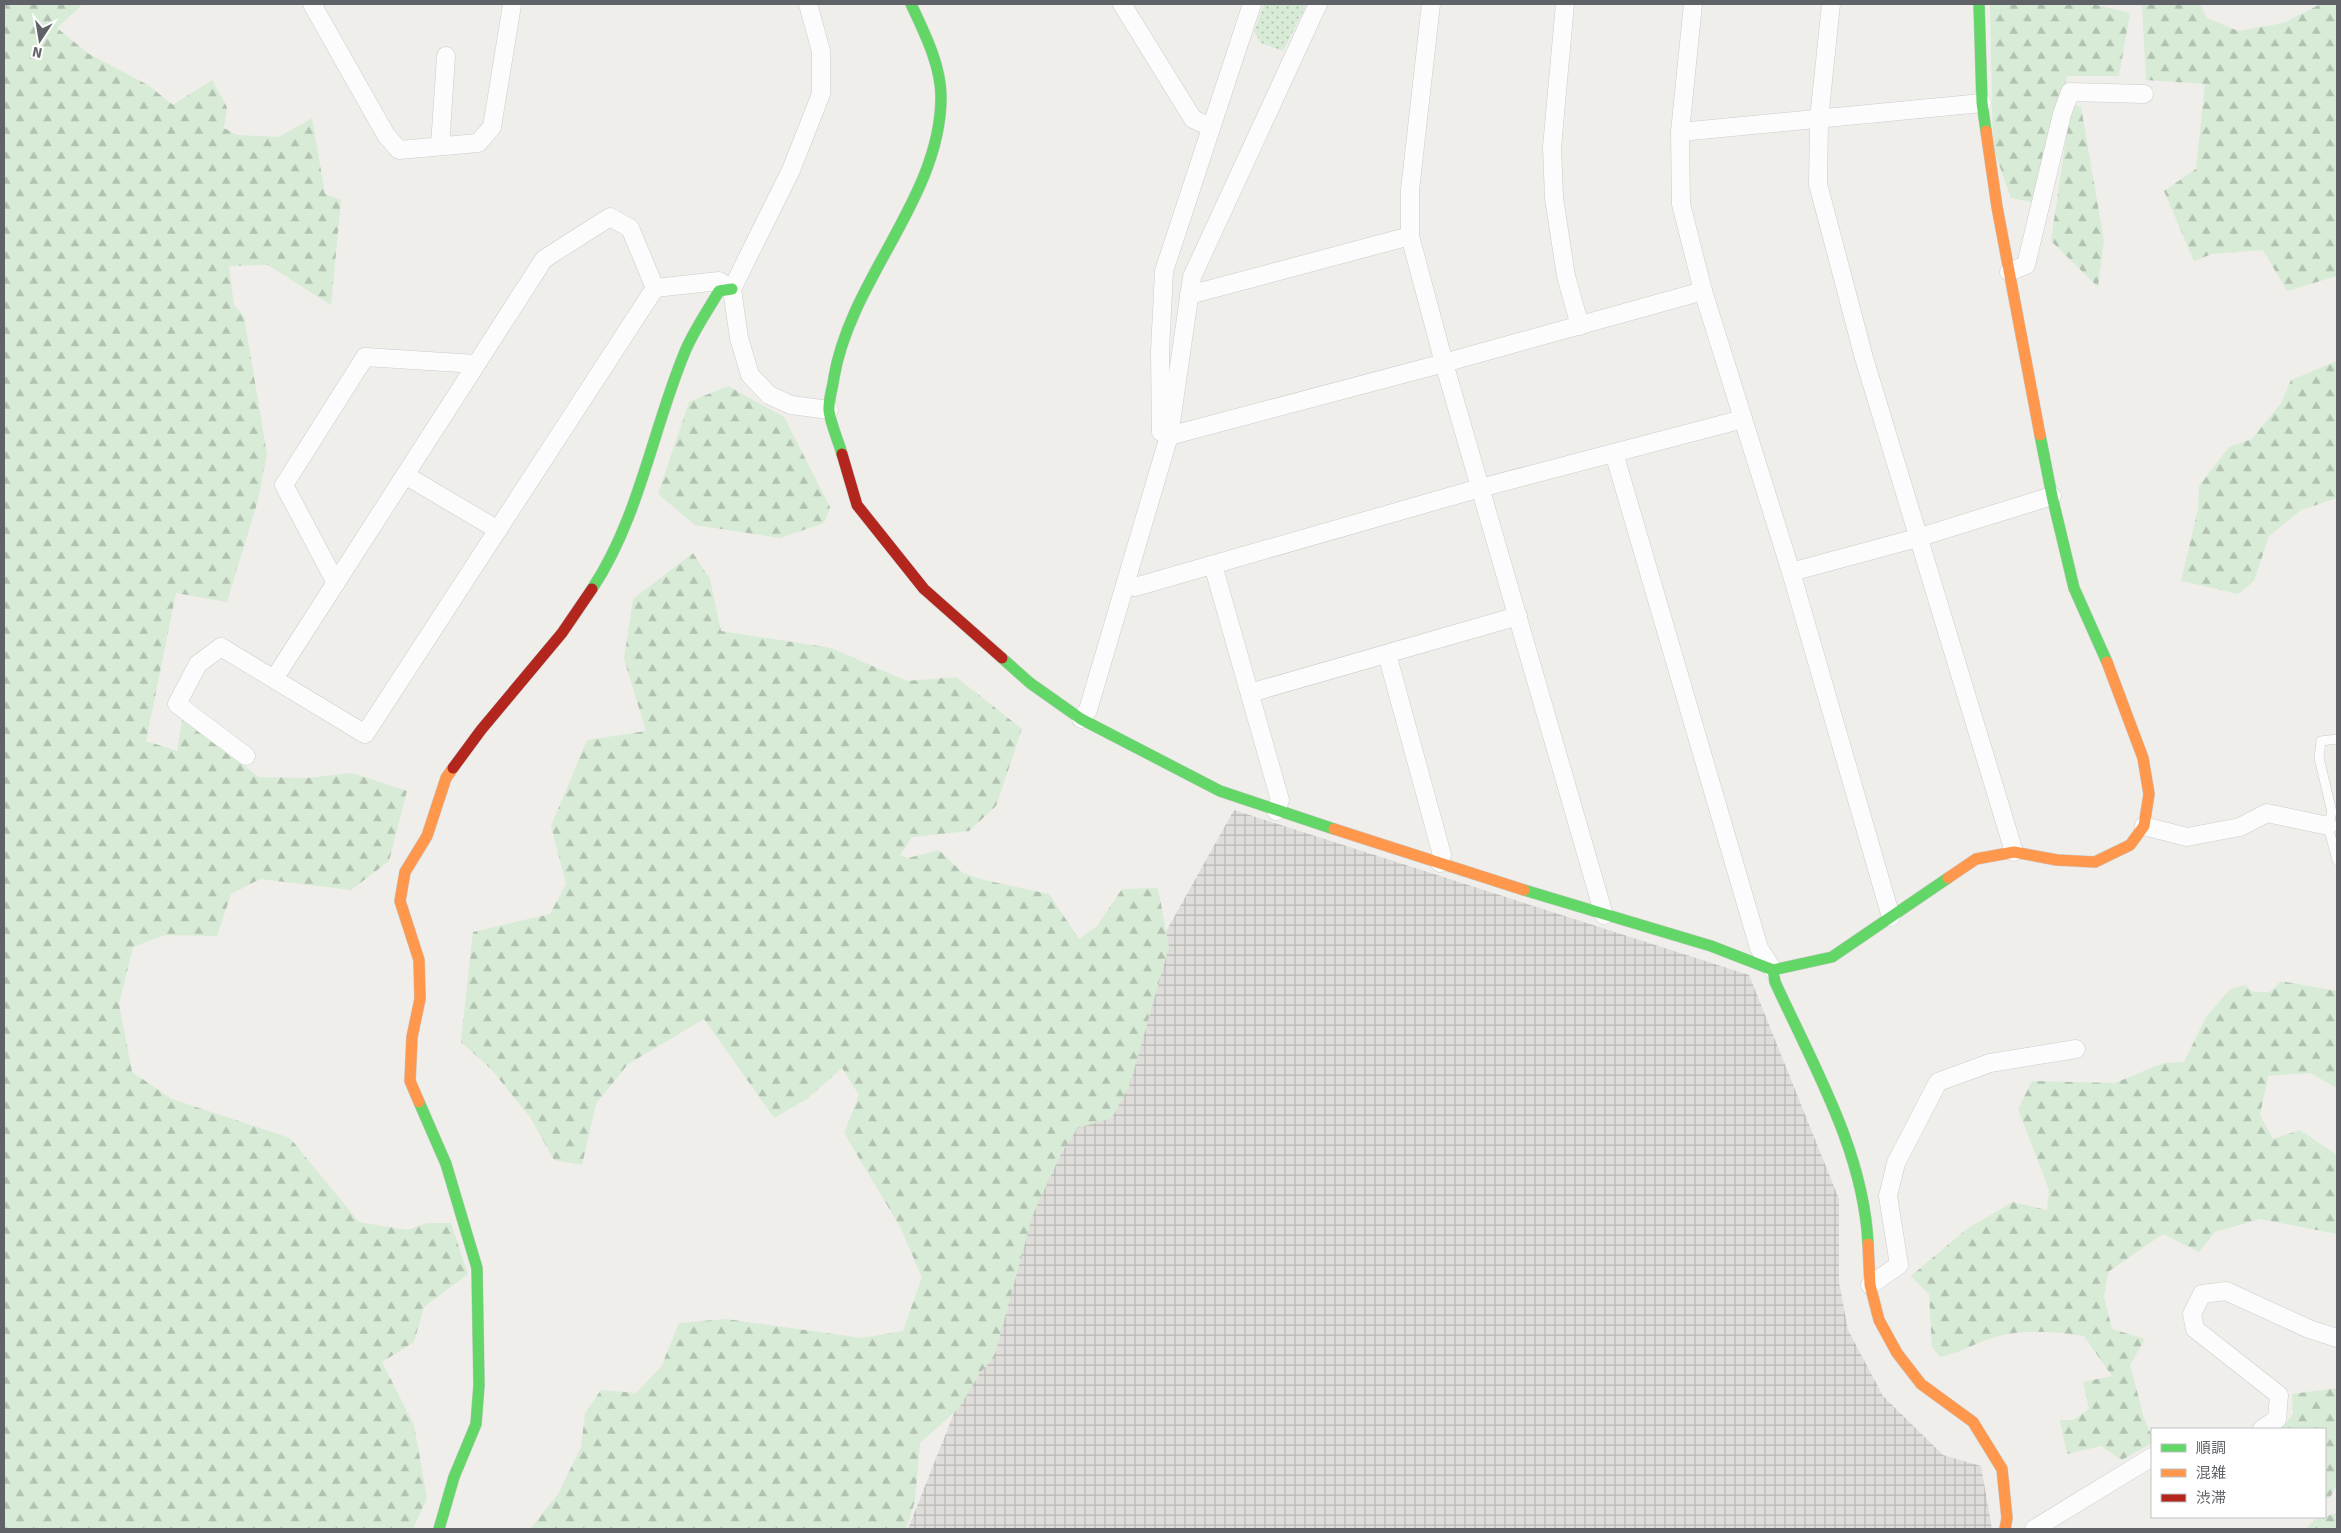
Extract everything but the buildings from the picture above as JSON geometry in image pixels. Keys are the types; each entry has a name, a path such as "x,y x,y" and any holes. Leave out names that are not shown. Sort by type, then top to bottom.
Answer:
{"street":[{"path":"312,4 386,135 399,150 478,142 492,127 512,6"},
{"path":"808,4 821,51 820,94 792,170 732,289 738,338 750,375 770,395 791,405 829,410"},
{"path":"911,4 932,50 941,96 936,138 923,178 859,300 838,355 829,410 857,505 924,589 1030,683 1081,720 1220,791 1276,811 1604,915 1711,946 1773,970 1832,957 1976,860 2014,852 2057,860 2095,862 2130,845 2144,826 2149,794 2143,758 2113,677 2074,588 2052,496 1997,207 1982,103 1979,4"},
{"path":"1122,4 1193,119 1211,127"},
{"path":"1252,4 1164,272 1160,351 1161,432 1169,436 1703,292"},
{"path":"1081,720 1088,710 1169,436 1192,277 1318,4"},
{"path":"1431,4 1410,190 1410,236 1444,363 1604,915"},
{"path":"1565,4 1552,147 1554,198 1566,276 1580,326"},
{"path":"1693,4 1680,132 1681,204 1703,292 1791,572 1891,917"},
{"path":"1831,4 1819,119 1818,184 1864,358 1917,538 2014,852"},
{"path":"440,146 446,56"},
{"path":"2009,272 2026,264 2062,114 2070,92 2144,94"},
{"path":"1680,132 1982,103"},
{"path":"274,680 544,259 610,217 630,228 655,288"},
{"path":"1189,295 1410,236"},
{"path":"655,288 719,281 732,289"},
{"path":"246,756 177,704 198,664 221,647 365,734 655,288"},
{"path":"439,1529 454,1477 476,1424 479,1385 477,1268 446,1164 410,1081 412,1037 420,999 419,960 400,901 405,872 427,836 446,778 481,730 562,633 604,570 625,527 684,353 718,291 732,289"},
{"path":"336,583 284,485 365,357 476,364"},
{"path":"1125,586 1135,587 1480,488 1743,419"},
{"path":"1614,453 1759,948 1773,970 1775,982 1849,1145 1861,1185 1867,1219 1870,1285 1879,1320 1897,1353 1921,1384 1973,1422 2002,1469 2007,1518 2005,1529"},
{"path":"405,475 498,530"},
{"path":"1791,572 1917,538 2052,496"},
{"path":"1213,564 1280,800 1276,811"},
{"path":"1250,694 1518,616"},
{"path":"1387,654 1442,855 1440,863"},
{"path":"2144,826 2187,837 2240,827 2268,813 2328,826"},
{"path":"1870,1285 1899,1265 1888,1196 1896,1164 1938,1082 1990,1063 2076,1049"},
{"path":"2264,1428 2277,1419 2279,1395 2195,1329 2192,1314 2202,1294 2226,1291 2309,1330 2337,1338"},
{"path":"2034,1529 2151,1458"}],"lane":[{"path":"2337,739 2321,741 2319,758 2332,812 2328,826 2337,860"}],"shaded area":[{"path":"1234,810 1749,975 1839,1199 1839,1282 1848,1330 1883,1396 1943,1455 1981,1466 1992,1529 908,1529 1049,1174 1154,953"}],"green space":[{"path":"4,4 83,4 57,28 89,54 148,85 173,105 212,80 227,107 224,128 237,135 279,137 312,118 325,194 341,200 331,305 268,265 229,266 234,305 244,316 267,455 258,500 227,602 176,593 146,741 177,751 182,720 259,777 307,778 352,773 407,791 389,861 351,890 260,879 231,894 217,936 165,935 133,947 119,1004 132,1072 172,1099 290,1138 359,1222 407,1230 427,1223 451,1223 468,1274 424,1307 414,1342 382,1362 414,1425 427,1498 413,1529 4,1529"},
{"path":"1264,4 1307,4 1283,51 1261,43 1254,31"},
{"path":"1990,4 2092,4 2130,13 2119,76 2067,76 2036,203 2011,198 1993,147"},
{"path":"2142,4 2200,4 2207,18 2238,31 2283,23 2321,4 2337,4 2337,276 2287,291 2263,250 2212,254 2194,261 2164,191 2196,169 2205,84 2146,80"},
{"path":"2071,104 2081,107 2104,241 2098,287 2051,241"},
{"path":"2337,361 2337,498 2301,510 2269,536 2254,581 2238,594 2181,581 2198,509 2199,486 2229,447 2252,439 2281,403 2291,380"},
{"path":"728,386 784,417 830,507 824,523 780,538 695,525 658,494 689,402"},
{"path":"693,553 710,579 721,631 831,648 907,681 956,677 1022,729 996,806 969,831 912,837 900,855 908,858 939,850 963,873 984,880 1049,894 1079,939 1097,926 1122,889 1158,888 1169,947 1130,1084 1112,1118 1078,1128 1062,1152 1033,1214 994,1358 980,1373 959,1408 920,1443 915,1501 906,1529 530,1529 558,1494 581,1447 585,1413 601,1390 636,1393 661,1367 679,1323 726,1319 862,1338 903,1331 922,1277 899,1225 844,1133 859,1095 842,1068 807,1099 774,1118 704,1019 628,1064 596,1104 582,1165 554,1160 530,1117 491,1069 461,1042 473,932 550,914 566,884 551,826 587,740 646,731 624,659 633,599"},
{"path":"2281,981 2337,991 2337,1088 2310,1073 2268,1076 2260,1115 2273,1139 2300,1130 2337,1155 2337,1234 2260,1219 2215,1232 2199,1252 2163,1234 2108,1272 2104,1297 2112,1329 2145,1339 2130,1365 2144,1418 2151,1435 2151,1444 2122,1460 2101,1446 2067,1454 2060,1420 2073,1420 2089,1409 2083,1382 2112,1376 2084,1336 2063,1333 2020,1332 1991,1338 1940,1357 1932,1347 1929,1294 1911,1276 1968,1228 2013,1202 2047,1210 2049,1190 2018,1109 2032,1081 2115,1083 2163,1063 2184,1062 2206,1017 2230,989 2246,985 2253,992 2270,992"},
{"path":"2337,1388 2337,1484 2330,1498 2326,1498 2326,1428 2282,1428 2293,1414 2292,1394"},
{"path":"2337,1513 2337,1529 2306,1529 2315,1519 2326,1518 2326,1516"}],"traffic: fast":[{"path":"842,454 831,422 829,407 843,341 875,271 912,203 927,169 937,134 941,97 938,73 931,49 911,4"},
{"path":"1979,4 1982,103 1986,131"},
{"path":"592,589 622,533 687,346 719,291 732,289"},
{"path":"2040,435 2052,496 2074,588 2107,662"},
{"path":"1002,658 1030,683 1081,719 1220,791 1334,829"},
{"path":"1524,890 1711,946 1773,970 1832,957 1948,878"},
{"path":"1773,970 1775,982 1820,1077 1847,1143 1857,1176 1868,1244"},
{"path":"419,1102 446,1164 477,1268 479,1385 476,1424 454,1477 439,1529"}],"traffic: slow":[{"path":"1986,131 1997,207 2040,435"},
{"path":"1948,878 1976,859 2014,852 2057,860 2095,862 2130,845 2144,826 2149,794 2143,758 2107,662"},
{"path":"419,1102 410,1081 412,1037 420,999 419,960 400,901 405,872 427,836 446,778 453,768"},
{"path":"1334,829 1524,890"},
{"path":"1868,1244 1870,1285 1879,1320 1897,1353 1921,1384 1973,1422 2002,1469 2007,1518 2005,1529"}],"traffic: jam":[{"path":"842,454 857,505 924,589 1002,658"},
{"path":"453,768 481,730 562,633 592,589"}]}
